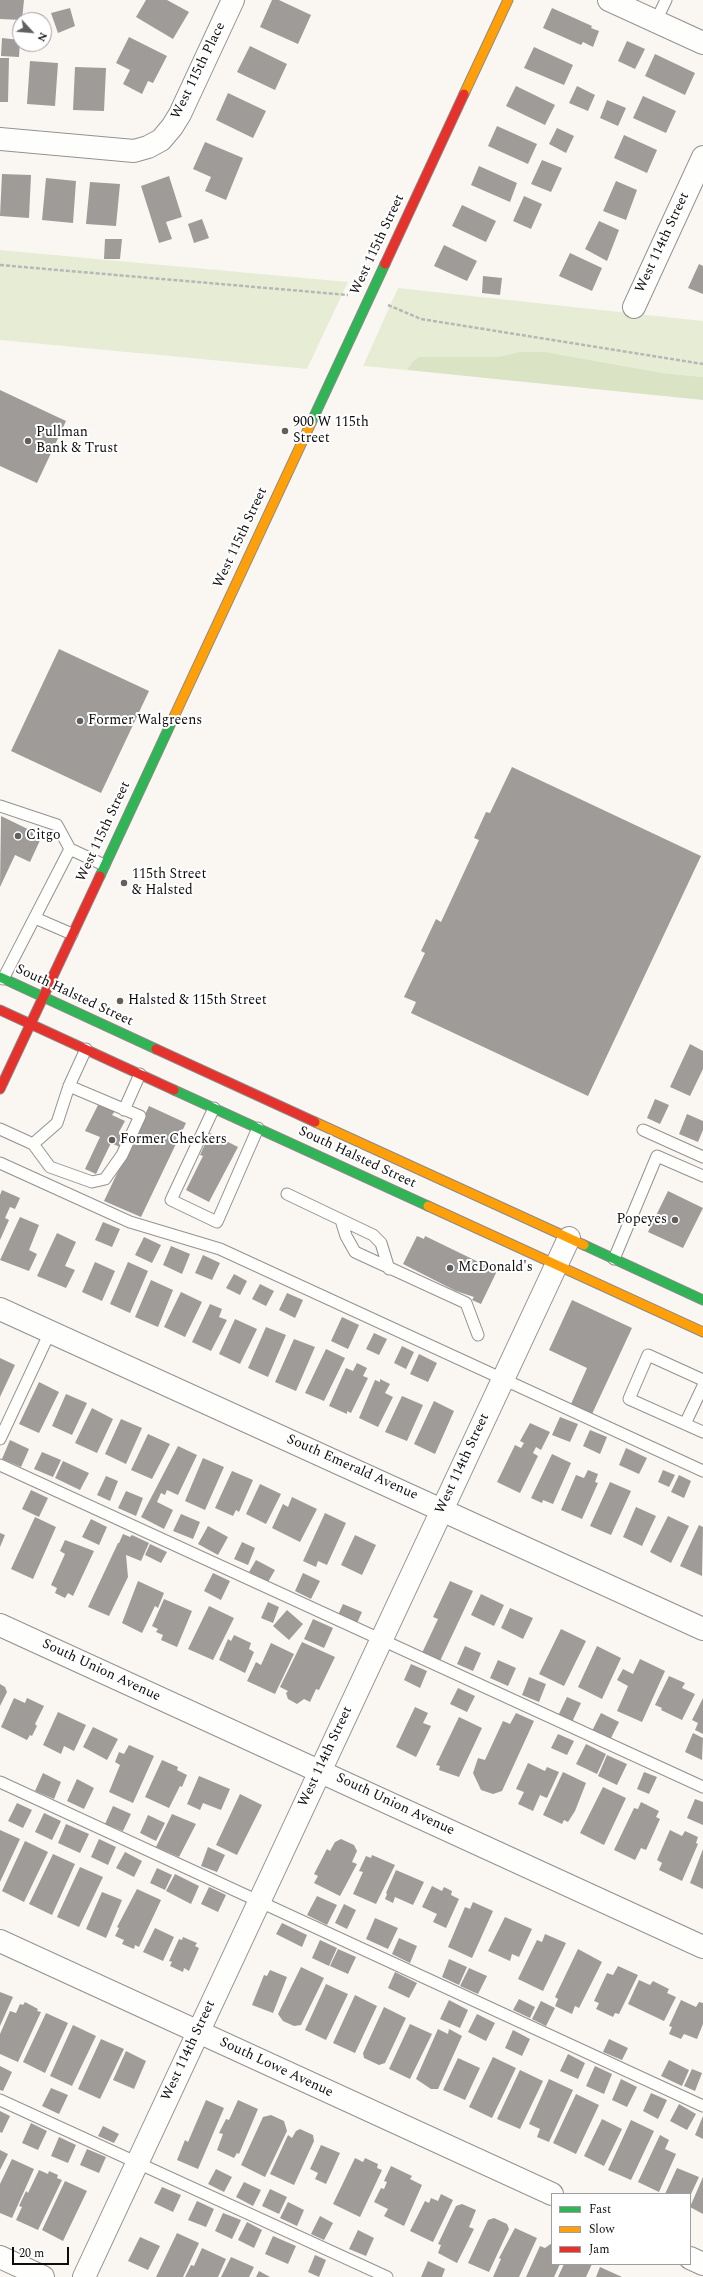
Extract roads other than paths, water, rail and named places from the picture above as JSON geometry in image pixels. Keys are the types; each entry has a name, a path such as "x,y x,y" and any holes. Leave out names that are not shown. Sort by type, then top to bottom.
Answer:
{"main road":[{"name":"West 115th Street","path":"0,1088 508,0"},
{"name":"South Halsted Street","path":"2,978 703,1300"},
{"name":"South Halsted Street","path":"0,1010 703,1332"}],"street":[{"name":"West 115th Place","path":"0,139 134,151 148,147 161,140 172,127 180,114 233,0"},
{"path":"609,0 703,43"},
{"name":"West 114th Street","path":"634,307 703,157"},
{"name":"West 114th Street","path":"84,2277 569,1238"},
{"name":"South Emerald Avenue","path":"0,1309 703,1629"},
{"name":"South Union Avenue","path":"0,1625 703,1947"},
{"name":"South Lowe Avenue","path":"0,1941 551,2194"},
{"path":"0,2257 43,2277"},
{"path":"691,2258 703,2264"}],"lane":[{"path":"656,22 666,0"},
{"path":"0,806 57,825 70,849 104,865"},
{"path":"2,978 35,918 70,849"},
{"path":"35,918 72,934"},
{"path":"33,1144 57,1123 69,1086 86,1049"},
{"path":"0,1057 12,1062"},
{"path":"124,1110 140,1074"},
{"path":"0,1129 33,1144 50,1167 92,1182 105,1179 122,1155 140,1116 69,1086"},
{"path":"214,1108 171,1200 217,1222 258,1128"},
{"path":"643,1130 703,1157"},
{"path":"614,1259 657,1156 703,1176"},
{"path":"0,1163 130,1222 220,1250 703,1471"},
{"path":"287,1194 373,1235 381,1243 389,1269"},
{"path":"341,1220 346,1236 356,1252 389,1269 466,1303 478,1335"},
{"path":"0,1439 50,1332"},
{"path":"703,1380 648,1356 629,1399 703,1432"},
{"path":"685,1424 703,1386"},
{"path":"0,1465 703,1787"},
{"path":"0,1782 703,2106"},
{"path":"0,2100 387,2277"}],"place":[{"name":"900 W 115th Street","path":"285,431"},
{"name":"Pullman Bank & Trust","path":"28,441"},
{"name":"Former Walgreens","path":"80,721"},
{"name":"Citgo","path":"18,836"},
{"name":"115th Street & Halsted","path":"124,883"},
{"name":"Halsted & 115th Street","path":"120,1001"},
{"name":"Former Checkers","path":"112,1140"},
{"name":"Popeyes","path":"675,1220"},
{"name":"McDonald's","path":"450,1268"}]}
